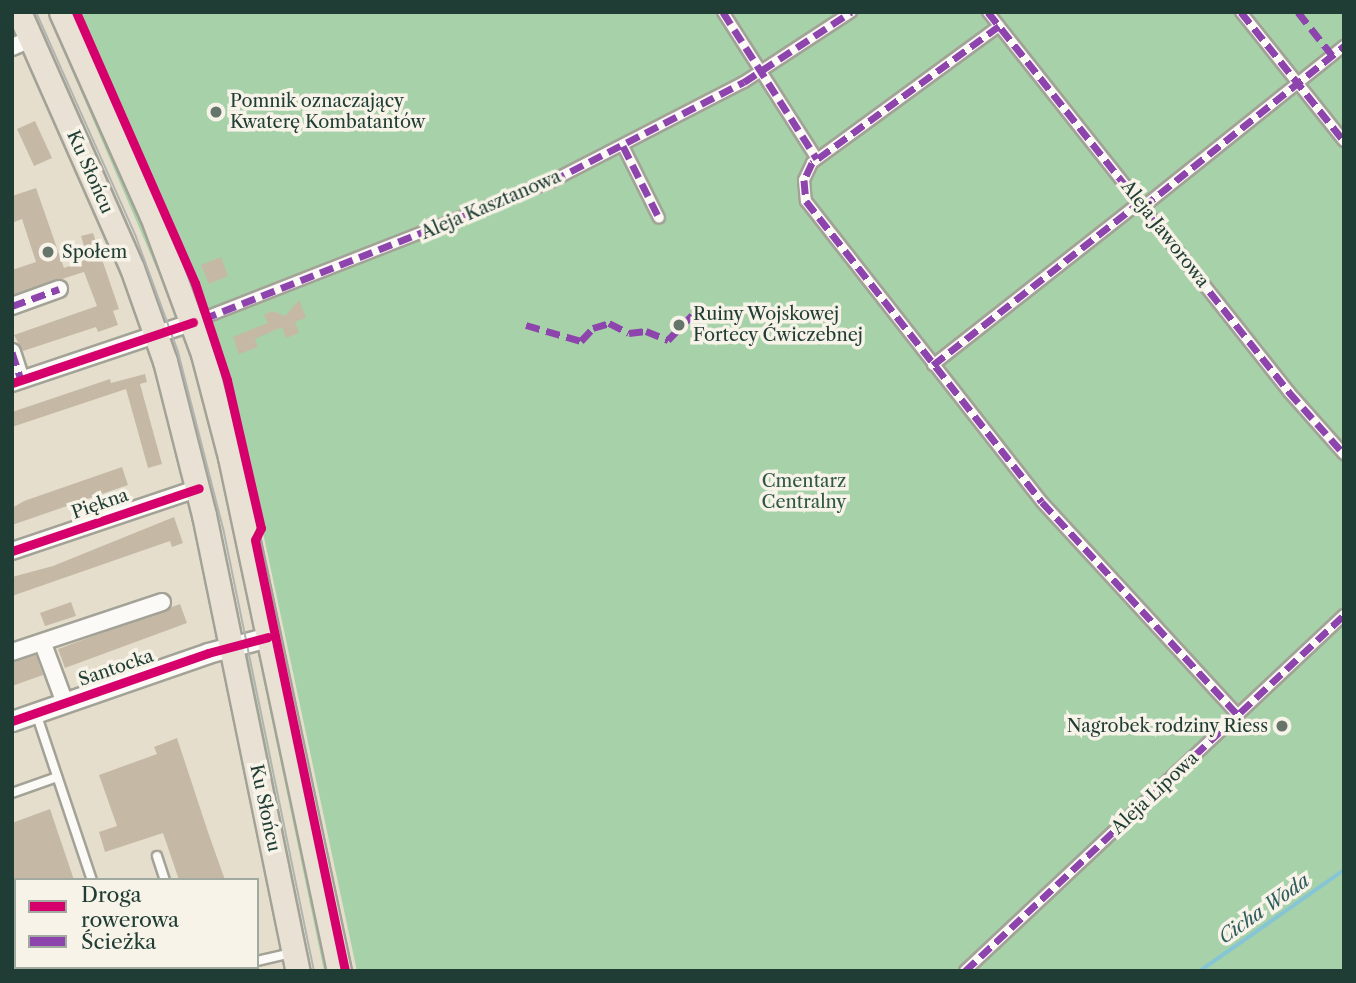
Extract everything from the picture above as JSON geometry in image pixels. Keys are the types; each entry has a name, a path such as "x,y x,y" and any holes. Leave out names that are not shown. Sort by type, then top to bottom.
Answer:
{"main road":[{"name":"Ku Słońcu","path":"19,12 22,43 157,335 199,488 297,962"},
{"path":"61,12 152,216 202,319 339,971"}],"street":[{"path":"723,12 817,159"},
{"name":"Aleja Kasztanowa","path":"202,319 536,188 623,146 760,71 851,12"},
{"name":"Aleja Jaworowa","path":"988,12 1344,454"},
{"path":"1241,12 1344,141"},
{"path":"999,26 817,159 804,180 806,201 1042,502 1238,715"},
{"path":"933,365 1344,46"},
{"path":"623,146 659,218"},
{"path":"12,306 60,289"},
{"path":"12,352 17,382 202,319"},
{"name":"Piękna","path":"12,551 199,488"},
{"path":"12,652 43,644 162,602"},
{"name":"Aleja Lipowa","path":"965,971 1344,615"},
{"path":"231,645 268,637"},
{"name":"Santocka","path":"43,644 65,702"},
{"name":"Santocka","path":"12,721 231,645"}],"lane":[{"path":"36,713 91,878"},
{"path":"12,793 57,777"},
{"path":"157,856 164,878"},
{"path":"259,961 297,962"}],"green space":[{"path":"25,12 34,12 122,210 114,213"},
{"path":"47,12 54,12 172,285 165,288"},
{"name":"Cmentarz Centralny","path":"79,12 1344,12 1344,971 357,971 232,388 211,316"},
{"path":"177,357 204,457 238,611 231,613 170,359"},
{"path":"260,654 332,971 324,971"},
{"path":"248,655 312,971 304,971 243,660"}],"building":[{"path":"35,121 52,158 34,166 17,129"},
{"path":"36,188 64,268 88,259 81,236 93,233 119,309 113,311 118,325 98,332 96,327 23,351 14,335 97,306 84,272 12,295 12,270 36,262 22,219 12,223 12,196"},
{"path":"221,257 228,276 209,284 201,265"},
{"path":"299,300 306,318 295,322 299,333 286,338 282,327 255,339 258,347 239,354 233,337 268,323 264,315 272,311 285,316"},
{"path":"145,374 147,382 140,384 162,464 148,468 126,389 12,427 12,412 110,379 111,383"},
{"path":"122,467 128,485 12,525 12,508 24,501"},
{"path":"174,517 183,543 172,547 170,541 12,596 12,577 53,566"},
{"path":"71,602 76,616 45,626 40,613"},
{"path":"180,604 187,623 65,668 58,649"},
{"path":"36,655 43,675 12,686 12,662"},
{"path":"177,738 224,878 178,878 163,833 105,852 99,832 117,826 99,775 157,754 154,747"},
{"path":"50,809 73,878 12,880 12,823"}],"waterway":[{"name":"Cicha Woda","path":"1200,971 1344,870"}],"tram line":[{"path":"36,12 136,237 178,352 223,528 314,971"}],"marked path":[{"path":"723,12 817,159"},
{"path":"203,319 552,181 744,82 851,12"},
{"path":"988,12 1289,392 1344,454"},
{"path":"1241,12 1344,141"},
{"path":"1298,12 1332,55"},
{"path":"999,26 812,163 804,180 806,201 1042,502 1238,715"},
{"path":"1143,207 1344,46"},
{"path":"623,146 659,218"},
{"path":"933,365 1139,203"},
{"path":"12,306 59,289"},
{"path":"526,325 581,341 593,328 609,323 629,333 646,331 668,340 692,315"},
{"path":"12,352 21,380"},
{"path":"965,971 1344,615"}],"cycle path":[{"path":"76,12 195,283 227,380 261,528 255,540 345,971"},
{"path":"12,383 193,322"},
{"path":"12,551 199,488"},
{"path":"12,721 208,653 268,637"}],"place":[{"name":"Pomnik oznaczający Kwaterę Kombatantów","path":"216,112"},
{"name":"Społem","path":"48,252"},
{"name":"Ruiny Wojskowej Fortecy Ćwiczebnej","path":"679,325"},
{"name":"Nagrobek rodziny Riess","path":"1282,726"}]}
